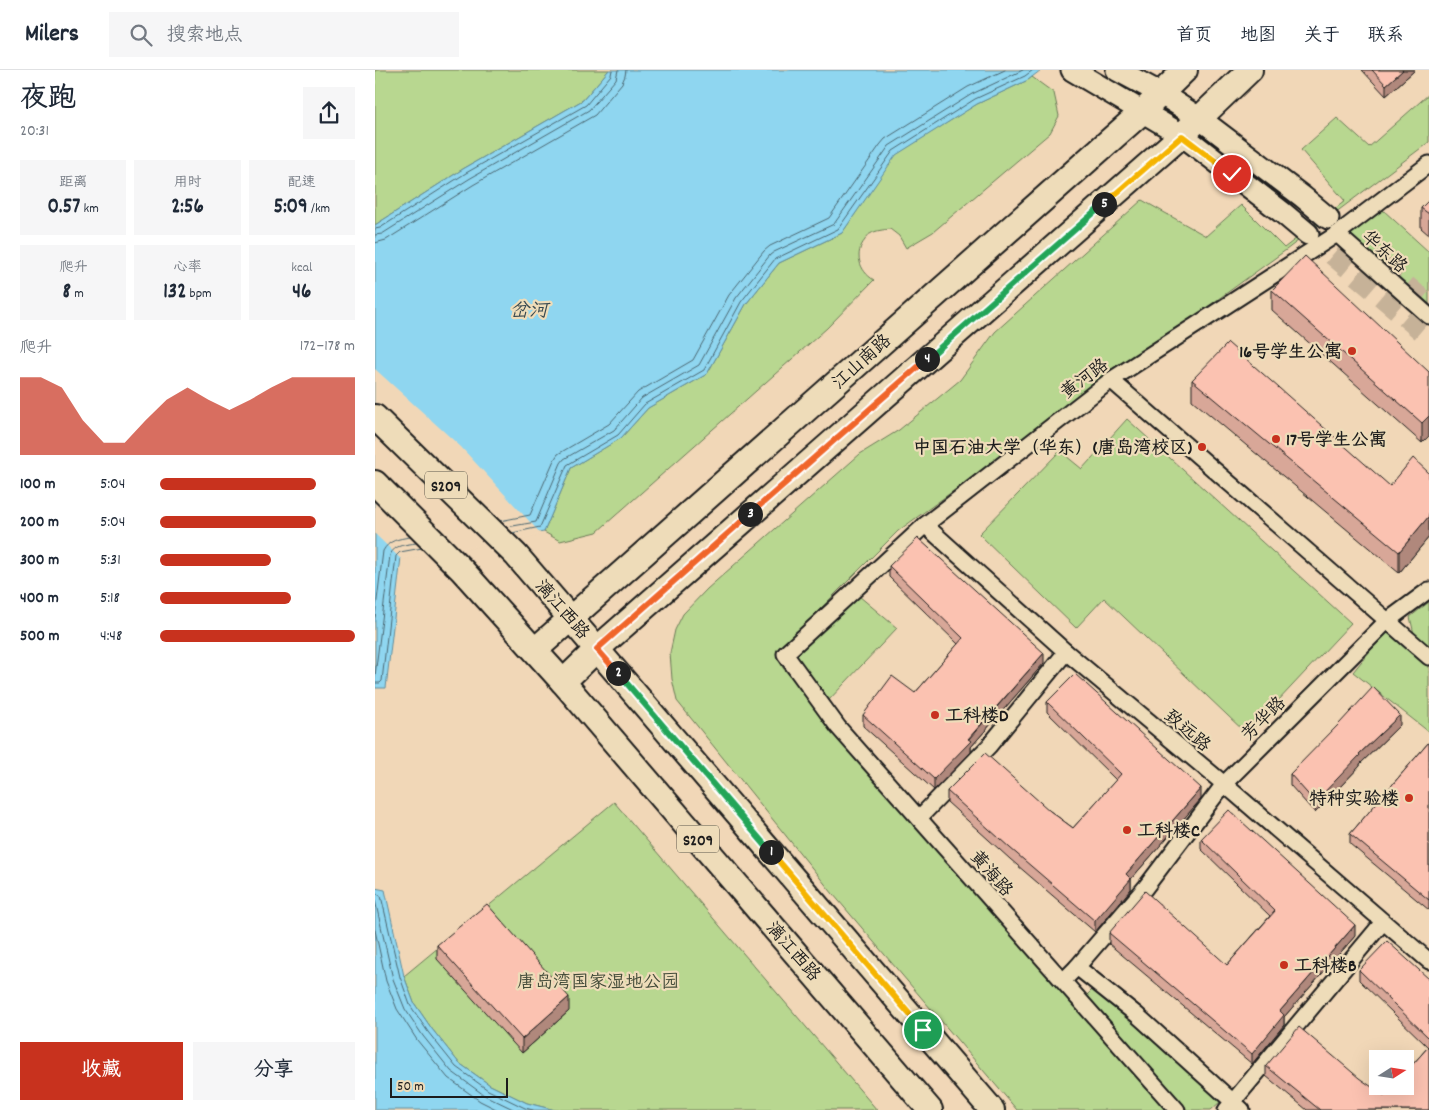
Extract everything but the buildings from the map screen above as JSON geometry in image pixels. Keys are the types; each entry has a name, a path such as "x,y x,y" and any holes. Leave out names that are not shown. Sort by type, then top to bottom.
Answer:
{"main road":[{"path":"1073,70 1182,136 1308,234"},
{"path":"1117,70 1160,93 1199,118 1303,197 1333,226"},
{"name":"江山南路","path":"535,650 1142,112 1185,70"},
{"path":"563,682 597,649 1182,136 1249,70"},
{"name":"漓江西路","path":"375,417 516,555 992,1110"},
{"name":"漓江西路","path":"375,482 462,570 535,650 930,1110"}],"street":[{"name":"黄河路","path":"785,654 925,524 1111,380 1333,226 1429,164"},
{"name":"华东路","path":"1333,226 1429,316"},
{"path":"1111,380 1429,657"},
{"name":"致远路","path":"925,524 1066,652 1224,784 1429,961"},
{"name":"芳华路","path":"1063,981 1145,888 1224,784 1387,621 1429,590"},
{"path":"919,818 989,746 1066,652"},
{"name":"黄海路","path":"785,654 838,727 1177,1110"},
{"path":"1077,967 1137,1015 1234,1107 1383,922"}],"green space":[{"path":"375,70 609,70 583,100 463,169 375,225"},
{"path":"1032,77 1054,93 1059,116 1050,133 933,232 906,248 899,236 890,229 877,231 869,235 862,245 859,256 865,272 874,280 827,328 597,532 560,541 544,532 571,468 621,438 648,408 707,374 746,304 779,263 842,233 895,155 977,104"},
{"path":"1429,94 1429,142 1286,250 898,531 780,649 777,655 783,668 1170,1110 1017,1110 833,894 677,701 672,679 670,653 675,630 683,614 707,589 860,454 899,430 960,380 995,332 1142,200 1206,236 1241,205 1284,248 1345,201 1301,150 1337,118 1369,147"},
{"path":"1383,210 1429,252 1429,306 1349,234"},
{"path":"1127,419 1351,623 1247,734 1104,598 1076,628 979,534 1060,451 1082,469"},
{"path":"859,596 897,628 827,702 792,655"},
{"path":"1429,602 1429,647 1414,634 1410,617"},
{"path":"1387,630 1429,663 1429,732 1353,672"},
{"name":"唐岛湾国家湿地公园","path":"614,802 877,1110 555,1110 527,1103 490,1085 459,1063 414,1003 404,976"},
{"path":"1097,985 1221,1101 1211,1110 1186,1110 1086,996"}],"water":[{"name":"岔河","path":"609,70 1041,70 1028,80 977,104 896,155 842,233 779,263 746,304 707,374 648,408 621,438 571,468 544,532 401,557 386,688 375,688 375,225 463,169 583,100"},
{"path":"375,888 385,890 404,976 414,1003 459,1063 490,1085 527,1103 555,1110 375,1110"}],"pier":[{"path":"375,369 461,447 542,535 403,559 403,561 375,534"}],"tunnel":[{"path":"1308,234 1429,337"},
{"path":"1382,265 1429,305"}],"place":[{"name":"16号学生公寓","path":"1352,351"},
{"name":"17号学生公寓","path":"1276,439"},
{"name":"中国石油大学（华东）(唐岛湾校区)","path":"1202,447"},
{"name":"工科楼D","path":"935,715"},
{"name":"特种实验楼","path":"1409,798"},
{"name":"工科楼C","path":"1127,830"},
{"name":"工科楼B","path":"1284,965"}],"route":[{"path":"923,1030 597,649 1182,136 1232,174"}]}
